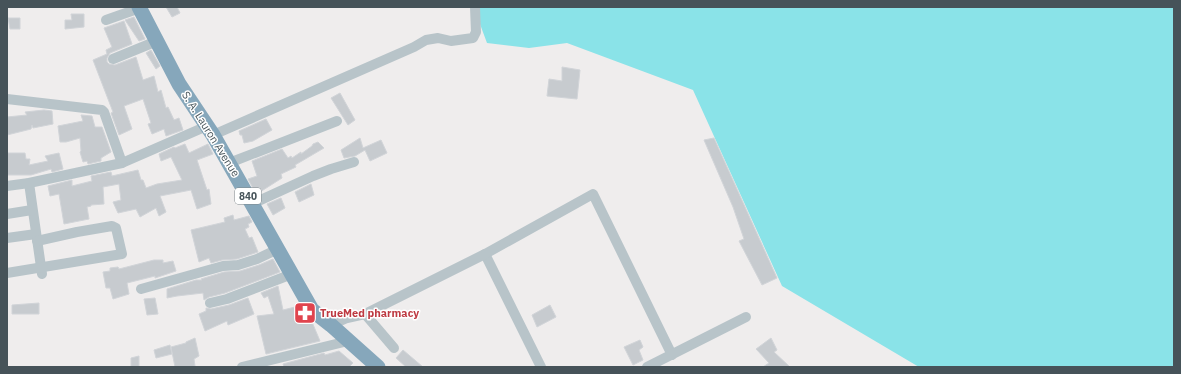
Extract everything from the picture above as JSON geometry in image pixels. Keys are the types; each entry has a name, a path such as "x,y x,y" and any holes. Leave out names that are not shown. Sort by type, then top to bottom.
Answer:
{"highway":[{"name":"S. A. Lauron Avenue","path":"140,8 179,84 229,163 312,310 378,367"}],"street":[{"path":"7,186 29,183 122,163 210,131 414,47 426,40 438,38 451,41 473,38 476,32 475,7"},
{"path":"106,20 140,8"},
{"path":"113,59 157,41"},
{"path":"7,99 102,110 122,163"},
{"path":"229,163 337,121"},
{"path":"252,204 313,176 354,162"},
{"path":"29,183 42,270"},
{"path":"330,325 347,318 365,314 485,254 593,194 672,355"},
{"path":"7,214 32,210"},
{"path":"7,238 37,238 112,226 116,228 122,254 42,270 7,273"},
{"path":"141,289 223,266 238,265 278,249"},
{"path":"485,254 541,367"},
{"path":"210,303 292,274"},
{"path":"365,314 394,348"},
{"path":"647,367 746,318"},
{"path":"242,367 348,342"}],"water":[{"path":"479,7 1174,7 1174,367 919,367 782,286 693,90 567,43 529,48 487,43 477,16"}],"building":[{"path":"166,7 177,7 180,13 172,17"},
{"path":"71,14 84,14 84,27 65,29 65,20 72,20"},
{"path":"134,17 145,39 139,41 125,20"},
{"path":"8,18 20,18 20,29 10,29"},
{"path":"124,21 132,44 110,53 107,58 107,62 115,65 136,57 143,80 154,76 158,92 161,90 166,108 168,107 174,120 179,118 183,130 166,136 164,129 152,134 148,124 151,123 143,99 124,106 132,129 119,135 111,113 113,112 93,60 107,54 106,50 112,47 104,28"},
{"path":"151,50 160,66 156,69 146,53"},
{"path":"562,67 580,70 577,99 547,96 549,79 562,81"},
{"path":"340,93 355,120 348,125 331,98"},
{"path":"44,110 52,111 53,124 33,128 32,125 31,129 7,135 7,117 27,115 25,112"},
{"path":"81,115 92,116 95,127 102,127 111,152 101,158 101,161 88,164 87,161 83,162 80,152 80,138 60,142 58,126 83,121"},
{"path":"266,119 272,130 253,141 244,143 242,135 240,135 239,131"},
{"path":"360,138 363,148 381,140 387,153 370,161 365,150 355,156 344,158 341,150"},
{"path":"714,138 777,278 762,285 739,241 744,239 733,207 704,140"},
{"path":"318,142 324,148 295,165 296,167 281,174 282,178 260,192 260,190 255,192 248,179 257,176 252,161 282,149 288,158 291,156 292,158 301,152 301,154 313,144"},
{"path":"185,144 189,153 208,144 213,154 197,160 207,190 209,189 211,204 197,209 191,190 160,196 166,212 159,216 156,208 140,217 136,209 118,213 113,202 121,200 119,184 103,187 104,204 91,205 87,207 89,219 64,224 59,194 50,196 48,186 72,180 72,186 92,181 91,176 111,172 112,176 138,170 141,180 143,180 146,188 157,184 182,180 171,157 161,161 159,154"},
{"path":"7,153 25,153 26,159 30,159 29,165 48,161 45,156 59,153 63,169 52,172 51,169 31,175 7,175"},
{"path":"311,184 314,195 299,202 295,192"},
{"path":"281,198 285,208 273,215 267,204"},
{"path":"233,215 234,220 249,216 252,222 248,224 249,227 245,229 249,238 252,237 258,252 237,259 222,260 211,263 209,258 199,262 191,230 225,222 224,218"},
{"path":"273,259 280,272 225,293 209,297 204,300 203,293 167,298 167,289 196,280 202,280 201,279 224,272 240,271"},
{"path":"154,260 163,260 163,263 173,261 176,271 155,278 155,276 127,283 129,294 113,299 110,288 106,288 103,272 110,271 110,268 118,267 119,269"},
{"path":"278,286 283,310 299,306 307,319 308,318 312,322 320,341 266,354 257,316 274,314 268,296 264,298 261,293"},
{"path":"155,298 158,314 147,315 144,299"},
{"path":"248,298 254,314 228,325 227,321 205,331 199,314 206,311 206,308 211,309 229,305"},
{"path":"39,303 39,314 12,314 12,305"},
{"path":"550,305 556,317 537,327 532,315"},
{"path":"195,338 199,356 194,359 195,366 175,367 171,347 186,343"},
{"path":"771,338 777,350 774,352 790,367 763,367 769,363 756,349"},
{"path":"640,340 643,347 639,350 643,360 633,365 624,347"},
{"path":"170,345 172,354 156,358 154,350"},
{"path":"403,350 423,367 406,367 396,358"},
{"path":"339,351 353,363 349,367 284,367 283,364 324,353 325,355"},
{"path":"139,356 139,367 131,367 131,358"}],"place":[{"name":"TrueMed pharmacy","path":"305,313"}]}
